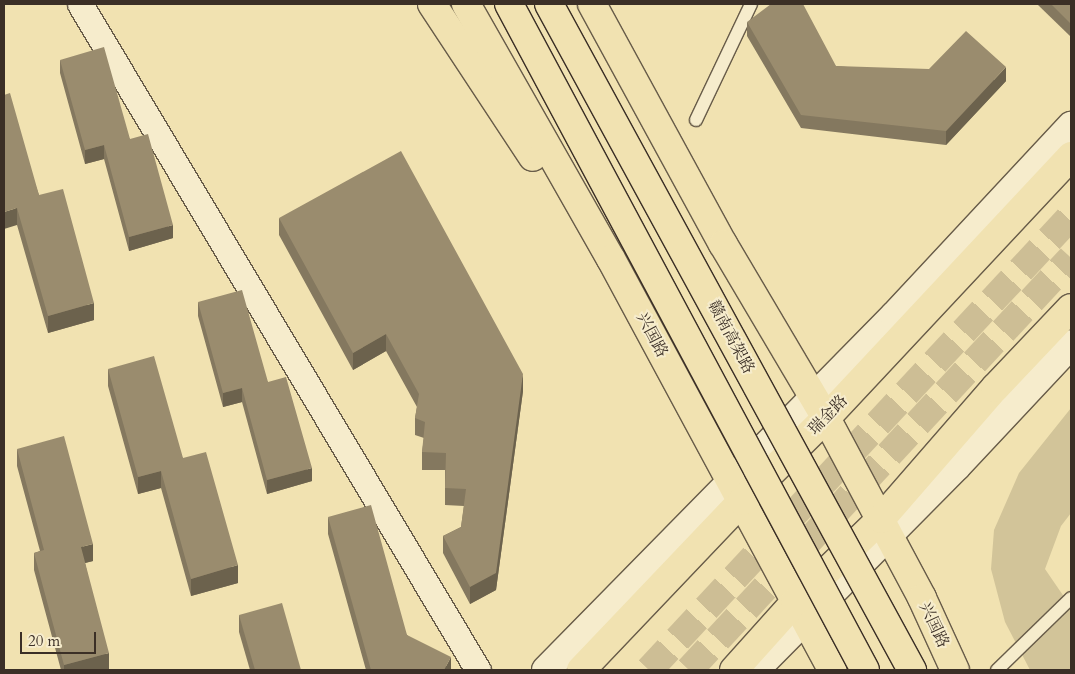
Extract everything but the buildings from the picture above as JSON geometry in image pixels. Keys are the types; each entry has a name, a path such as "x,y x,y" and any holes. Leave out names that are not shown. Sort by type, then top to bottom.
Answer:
{"main road":[{"path":"432,4 652,335"},
{"name":"兴国路","path":"466,4 652,335 832,670"},
{"path":"509,4 865,670"},
{"name":"赣南高架路","path":"549,4 912,670"},
{"path":"574,4 616,81 674,155"},
{"name":"兴国路","path":"592,4 674,155 820,407 885,527 955,670"},
{"name":"瑞金路","path":"581,670 737,491 1071,156"},
{"path":"734,670 801,610 885,527 995,388 1071,308"}],"street":[{"path":"80,4 478,670"},
{"path":"820,407 1071,126"},
{"path":"885,527 1071,344"},
{"path":"546,670 737,491"},
{"path":"755,670 801,610"}],"lane":[{"path":"696,120 751,4"},
{"path":"997,670 1071,598"}],"shaded area":[{"path":"1071,408 1071,513 1061,526 1045,569 1071,607 1071,670 1030,670 1005,622 991,569 994,530 1019,473"}],"tunnel":[{"path":"649,670 1071,216"},
{"path":"689,670 1071,258"}]}
